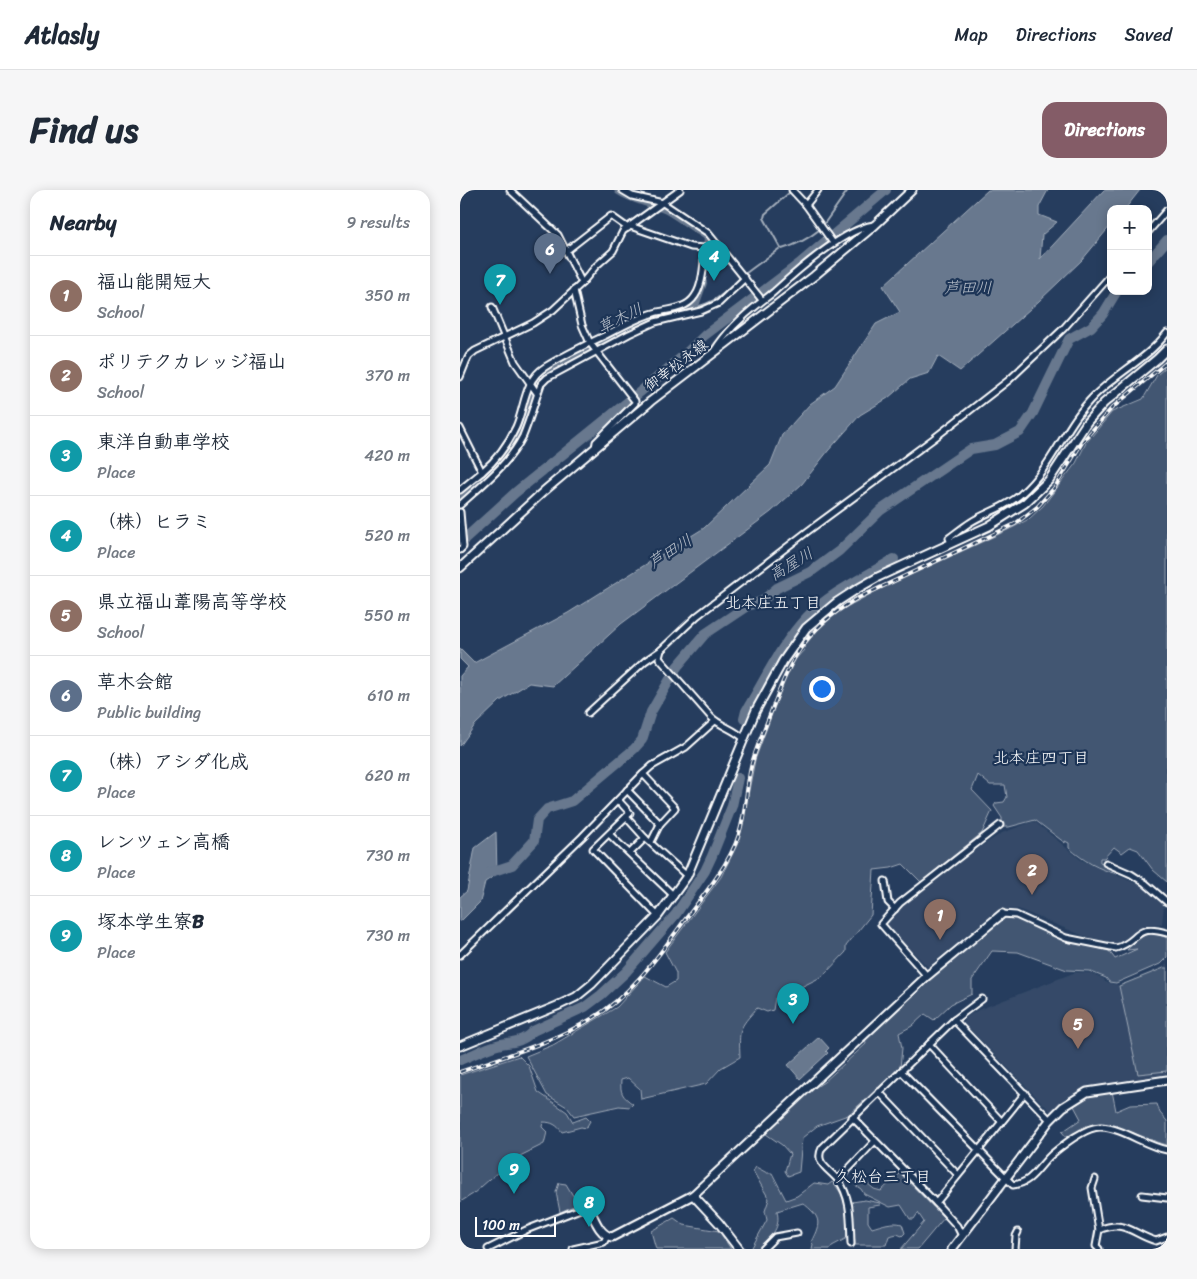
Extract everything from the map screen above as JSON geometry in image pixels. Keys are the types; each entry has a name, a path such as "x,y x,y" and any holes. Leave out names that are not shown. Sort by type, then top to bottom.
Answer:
{"street":[{"path":"510,190 558,235 582,283"},
{"path":"622,190 632,196 660,205 708,233 760,297"},
{"path":"460,377 469,356 544,316 582,283 596,266 613,251 620,234 660,205 673,193 680,190"},
{"path":"792,190 806,204 832,242"},
{"path":"806,204 818,190"},
{"name":"御幸松永線","path":"460,568 544,491 651,401 814,276 875,225 912,190"},
{"path":"1152,227 1167,210"},
{"path":"566,250 611,216 629,227 691,247 707,248 718,245"},
{"path":"711,356 720,342 749,312 760,297 832,242 866,226 875,225"},
{"path":"460,490 507,452 522,436 540,384 594,347 644,317 684,306 695,297 707,248"},
{"path":"460,505 497,472 507,452 530,383 544,368 655,322 701,311 719,303 743,277"},
{"path":"588,713 697,616 808,530 933,439 1009,380 1063,329 1107,280"},
{"path":"574,290 582,325 594,347 633,397 635,403 596,442 595,448"},
{"path":"492,307 515,362 536,392"},
{"path":"951,543 949,538 970,522 1008,503 1021,494 1048,463 1080,411 1100,390 1144,358 1167,333"},
{"path":"460,1046 576,997 592,984 658,916 687,876 756,710 783,661 806,628 857,588 989,526 1026,503 1049,480 1087,422 1104,403 1157,360 1167,348"},
{"path":"460,428 482,472"},
{"path":"460,512 463,547 460,550"},
{"path":"661,650 660,658 713,719 738,733 743,738"},
{"path":"460,955 643,774 652,766 686,748 713,719"},
{"path":"643,774 675,808 660,824 651,842"},
{"path":"627,790 660,824"},
{"path":"618,800 630,813 594,850 658,916"},
{"path":"626,817 645,838 687,876"},
{"path":"927,976 881,924 900,903 1000,825"},
{"path":"609,834 674,896"},
{"path":"630,853 645,838"},
{"path":"1106,863 1131,874 1167,902"},
{"path":"885,881 888,902 895,909"},
{"path":"488,1249 526,1230 588,1206 596,1224 608,1236 612,1237 693,1196 927,976 1002,914 1016,915 1066,938 1116,948 1124,946 1146,929 1167,933"},
{"path":"851,1244 849,1207 838,1180 820,1160 819,1154 822,1148 954,1020 982,999"},
{"path":"954,1020 1050,1120"},
{"path":"929,1044 1001,1121"},
{"path":"900,1071 1013,1185 1027,1181 1041,1168 1050,1156 1092,1127 1107,1127 1167,1150"},
{"path":"952,1249 1050,1120 1063,1107 1087,1092 1167,1080"},
{"path":"879,1092 958,1175"},
{"path":"936,1203 1025,1093"},
{"path":"852,1118 936,1203 957,1226 962,1236"},
{"path":"838,1180 875,1141"},
{"path":"1096,1179 1092,1188 1099,1230 1096,1246 1099,1249"},
{"path":"1142,1195 1167,1198"},
{"path":"693,1196 719,1223 737,1246 738,1243 743,1249"},
{"path":"1099,1230 1110,1226 1119,1226 1156,1241 1167,1237"},
{"path":"1015,1249 1018,1232"},
{"path":"764,1249 775,1237 797,1233"},
{"path":"573,1249 595,1247 604,1242 608,1236"}],"shaded area":[{"path":"1167,366 1167,882 1153,870 1138,850 1130,847 1122,853 1114,847 1104,858 1100,858 1100,862 1117,872 1117,874 1086,861 1069,848 1069,843 1065,841 1065,843 1035,820 1002,827 1002,818 994,806 996,803 1004,802 1007,797 1005,785 990,785 978,775 972,790 992,811 982,833 921,882 903,864 874,870 871,915 846,946 846,952 823,976 786,997 775,998 773,1010 767,1012 757,1008 741,1030 740,1057 721,1068 706,1084 641,1099 640,1089 628,1078 621,1080 621,1088 622,1094 633,1104 630,1107 619,1106 574,1116 567,1107 547,1095 526,1056 553,1045 617,1007 645,976 666,987 676,981 676,973 665,952 721,877 739,841 755,760 783,684 793,662 822,625 839,611 878,590 1029,519 1043,506 1076,463 1086,443 1112,412 1143,399 1157,375"},
{"path":"1034,821 1081,860 1142,886 1164,905 1162,924 1137,930 1116,944 1096,941 1018,909 997,911 928,967 885,924 900,906 966,856 1002,833"},
{"path":"1002,916 1016,917 1066,940 1109,951 1115,959 1137,949 1127,950 1141,937 1149,934 1160,935 1167,938 1167,957 1160,964 1116,983 1109,982 1106,978 1089,971 1067,970 1018,952 992,951 972,980 972,994 951,1004 934,1020 925,1014 912,1026 899,1033 902,1048 900,1068 848,1115 817,1126 802,1138 799,1172 788,1176 785,1171 790,1154 782,1145 766,1134 801,1096 824,1082 866,1044 865,1037 927,977"},
{"path":"1167,963 1167,1074 1089,1086 1067,1097 1052,1111 964,1023 965,1018 978,1010 1076,972 1091,973 1104,979 1105,982 1119,985 1165,966"},
{"path":"1167,968 1167,1071 1138,1074 1119,986"},
{"path":"519,1056 529,1066 538,1092 567,1112 573,1122 586,1117 590,1121 586,1128 581,1127 562,1132 554,1124 543,1122 542,1127 547,1132 544,1144 518,1157 503,1160 498,1172 473,1194 460,1202 460,1075"},
{"path":"1112,1091 1116,1111 1130,1105 1157,1104 1160,1113 1167,1121 1167,1145 1121,1128 1102,1124 1087,1126 1068,1139 1062,1132 1081,1119 1074,1106 1088,1097"},
{"path":"756,1167 767,1173 772,1173 786,1200 797,1196 814,1183 828,1185 832,1182 841,1194 846,1208 847,1238 830,1249 812,1249 813,1244 811,1242 817,1229 818,1220 813,1212 803,1203 777,1211 777,1227 772,1235 758,1249 751,1249 767,1220 765,1211 769,1199 753,1171"},
{"path":"900,1173 944,1218 918,1249 901,1249 924,1222 918,1213 914,1219 910,1219 901,1205 890,1207 864,1194 855,1185 867,1183 874,1189 881,1191"},
{"path":"559,1183 566,1184 578,1204 560,1212 556,1192"},
{"path":"865,1200 880,1203 880,1205 868,1207 868,1222 872,1228 898,1223 902,1224 905,1233 902,1236 897,1234 889,1236 886,1245 855,1245 852,1202"},
{"path":"674,1218 684,1225 719,1231 731,1249 656,1249 651,1231"}],"water":[{"name":"芦田川","path":"988,190 1048,190 1039,207 1039,215 1057,222 1042,235 1040,259 1104,190 1140,190 1128,205 1107,205 1107,230 1082,260 960,371 938,356 929,373 910,379 888,398 860,415 802,484 771,512 621,624 553,686 529,683 500,701 475,725 460,746 460,676 468,667 460,659 460,649 474,663 568,613 704,528 770,465 782,435 810,404 835,386 876,324 900,312 883,286"},
{"path":"496,832 497,874 485,882 480,902 460,922 460,897 467,891 475,848"},
{"path":"819,1037 829,1048 826,1051 828,1053 800,1079 788,1065"}],"waterway":[{"name":"草木川","path":"619,190 630,196 667,209 707,235 709,239 707,256"},
{"path":"824,224 848,190"},
{"path":"460,543 516,492 640,392 705,335 799,264 886,190"},
{"path":"780,247 764,218 765,214 790,192"},
{"path":"693,308 717,298 780,248 797,244 819,230"},
{"name":"高屋川","path":"1152,257 1167,240"},
{"name":"草木川","path":"460,498 486,477 508,451 519,432 532,393 542,376 627,329 651,319 693,308 702,283"},
{"name":"高屋川","path":"486,875 512,865 534,841 537,820 547,809 572,801 634,749 642,740 651,712 677,667 705,634 747,606 762,601 777,588 812,571 839,551 881,510 971,449 995,445 1020,432 1033,413 1069,339 1091,327 1103,314 1115,295"},
{"path":"744,719 746,711 781,650 807,617 837,592 894,559"},
{"path":"460,1060 491,1047 522,1039 533,1031 585,1007 626,972 676,914 705,871 732,806 738,778"}],"railway":[{"path":"460,1072 528,1048 577,1027 607,1008 633,985 702,898 730,855 739,834 745,809 749,775 757,748 784,679 800,649 810,636 823,623 856,599 1015,524 1037,507 1055,487 1083,441 1112,408 1167,362"}],"place":[{"name":"草木会館","path":"550,274"},
{"name":"（株）ヒラミ","path":"714,281"},
{"name":"（株）アシダ化成","path":"500,305"},
{"name":"ポリテクカレッジ福山","path":"1032,895"},
{"name":"福山能開短大","path":"940,940"},
{"name":"東洋自動車学校","path":"793,1024"},
{"name":"県立福山葦陽高等学校","path":"1078,1049"},
{"name":"塚本学生寮B","path":"514,1194"},
{"name":"レンツェン高橋","path":"589,1227"}],"district":[{"name":"北本庄五丁目","path":"773,602"},
{"name":"北本庄四丁目","path":"1041,757"},
{"name":"久松台三丁目","path":"883,1176"}]}
